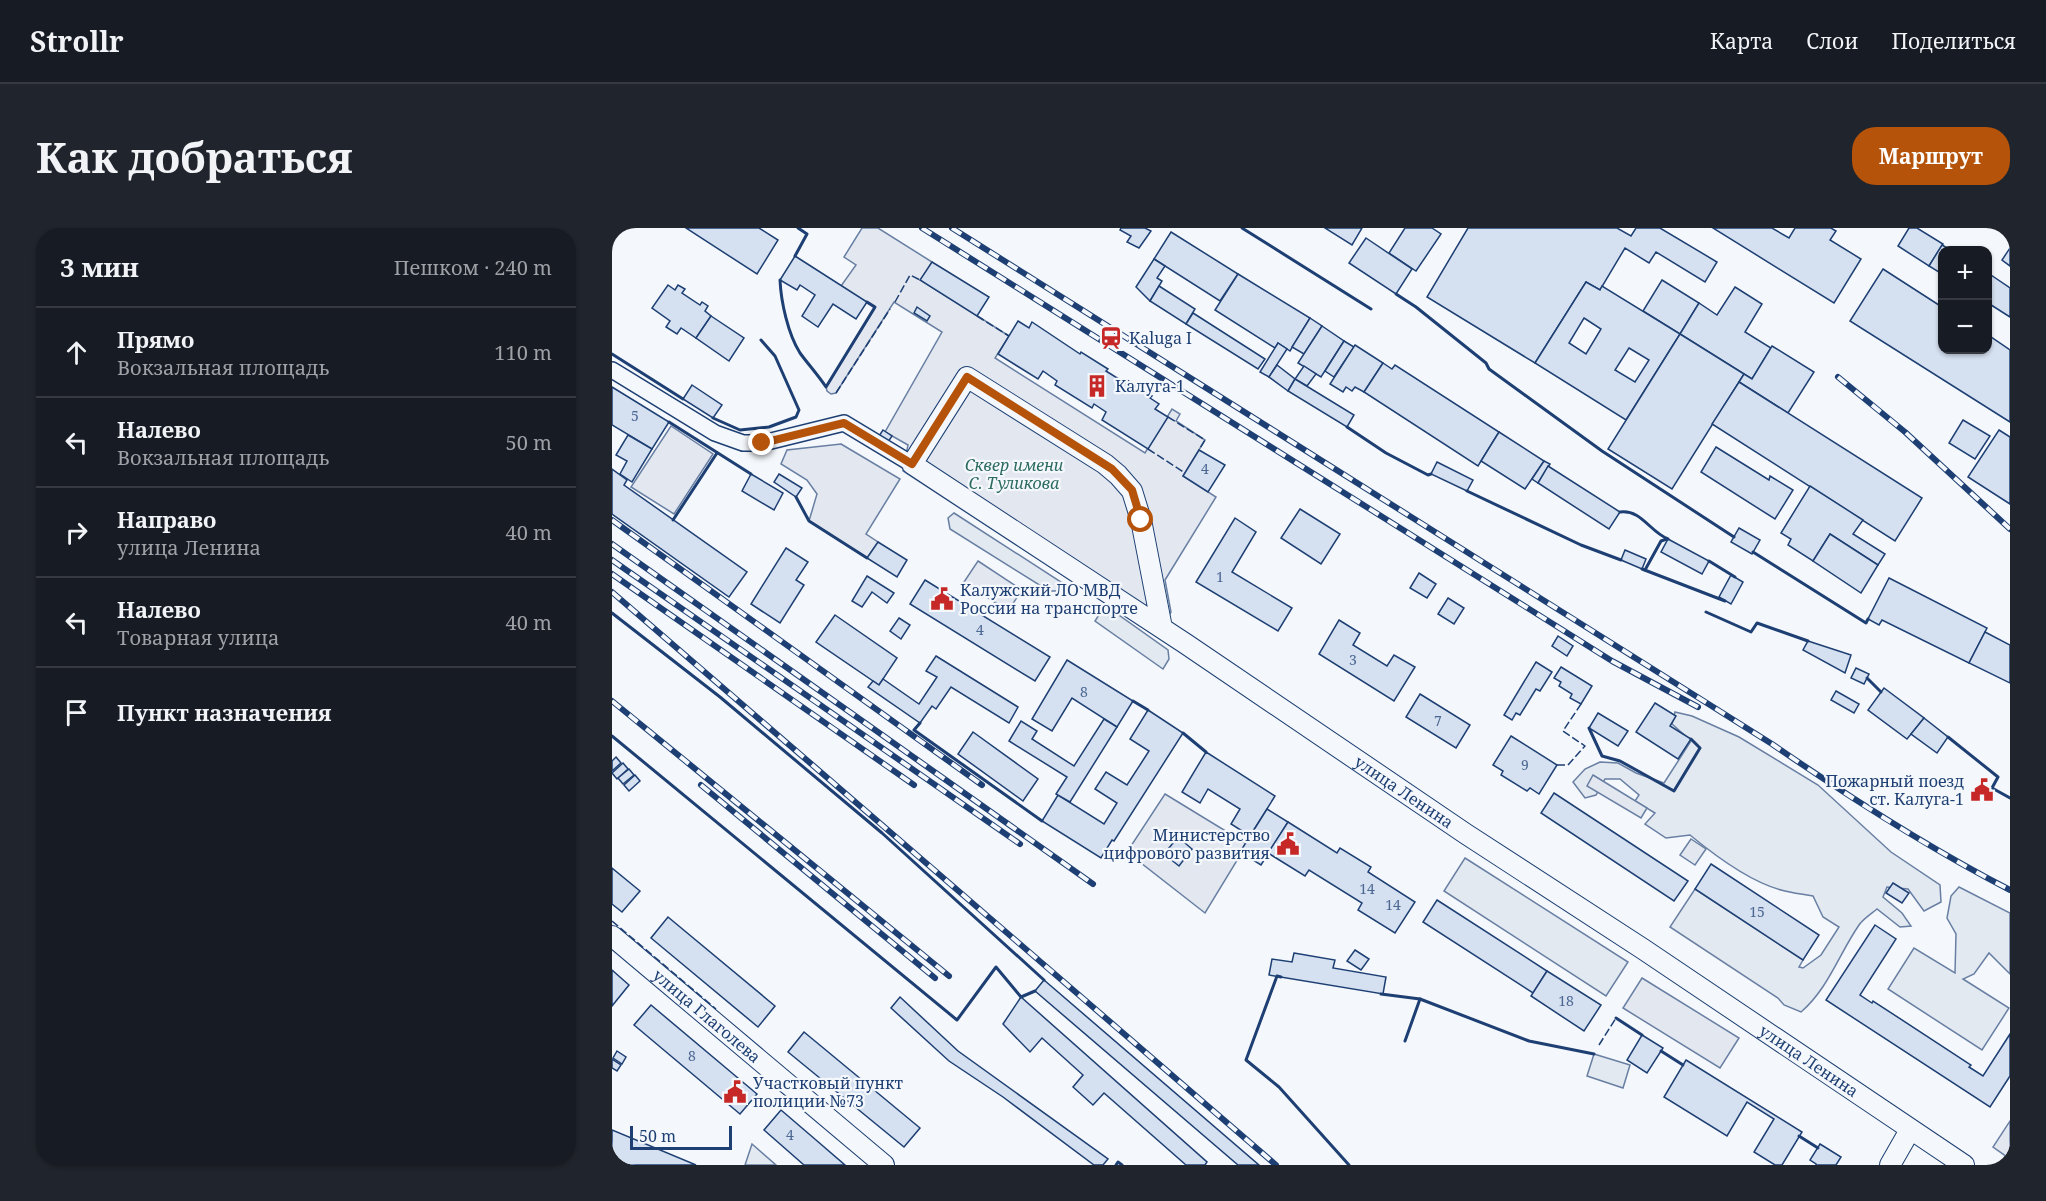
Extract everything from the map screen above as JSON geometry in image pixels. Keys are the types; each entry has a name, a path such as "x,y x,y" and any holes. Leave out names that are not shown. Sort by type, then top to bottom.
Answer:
{"main road":[{"path":"912,464 967,377 1105,464 1132,490 1141,520 1162,628"},
{"name":"улица Ленина","path":"912,464 1162,628 1466,834 1643,949 1964,1165"},
{"name":"улица Глаголева","path":"612,936 884,1165"},
{"path":"1890,1165 1910,1130"}],"street":[{"name":"улица Ленина","path":"612,370 715,433 743,443 762,443 844,423 912,464"}],"shaded area":[{"path":"862,228 878,228 932,262 921,280 1009,336 995,358 1145,453 1172,409 1180,414 1176,421 1205,440 1183,476 1216,497 1165,580 1171,612 1156,636 903,471 908,445 885,432 942,332 894,302 836,393 831,394 827,391 826,387 875,308 841,286 856,265 844,257"},
{"path":"671,426 713,454 674,514 631,487"},
{"path":"841,444 900,479 866,534 878,542 867,558 809,521 817,494 807,480 781,464 787,450"},
{"path":"954,513 1061,582 1058,591 1049,591 950,529 948,518"},
{"path":"978,561 1022,590 1008,611 964,582"},
{"path":"1102,610 1113,611 1168,650 1169,659 1163,669 1095,621"},
{"path":"1675,712 1692,716 1739,737 1818,785 1891,852 1940,885 1941,902 1924,911 1908,889 1887,887 1883,897 1902,913 1911,926 1900,927 1877,909 1859,925 1819,993 1801,1012 1784,1005 1778,998 1670,927 1695,889 1803,960 1799,967 1803,968 1821,955 1839,927 1823,917 1813,896 1789,892 1757,881 1733,867 1690,835 1666,838 1645,824 1655,813 1635,801 1639,795 1620,779 1605,779 1596,795 1585,798 1573,782 1585,769 1600,762 1618,763 1636,773 1664,783 1691,741 1672,724"},
{"path":"1593,775 1647,808 1641,818 1587,786"},
{"path":"1165,794 1247,844 1205,913 1127,852"},
{"path":"1691,839 1706,849 1695,865 1680,855"},
{"path":"1465,858 1628,962 1606,996 1444,891"},
{"path":"1959,887 2010,913 2010,974 1989,953 1974,974 1963,979 2009,1008 1982,1050 1888,989 1914,948 1955,973 1956,934 1947,918 1951,896"},
{"path":"1642,978 1739,1038 1720,1068 1623,1008"},
{"path":"1594,1054 1630,1065 1623,1088 1587,1076"},
{"path":"2010,1121 2010,1159 1993,1147"},
{"path":"752,1144 776,1165 745,1165"}],"building":[{"path":"686,228 759,228 778,240 757,274"},
{"path":"1121,228 1145,228 1151,231 1139,248 1127,242 1131,236 1120,230"},
{"path":"1325,228 1362,228 1352,245"},
{"path":"1405,228 1432,228 1441,234 1416,271 1389,253"},
{"path":"1468,228 1617,228 1631,236 1636,228 1660,228 1717,262 1705,282 1656,252 1649,263 1625,248 1600,290 1586,282 1535,363 1427,297"},
{"path":"1713,228 1772,228 1789,238 1795,228 1831,228 1836,231 1830,240 1861,259 1834,303"},
{"path":"1909,228 1917,228 1943,244 1938,246 1938,252 1929,266 1898,246"},
{"path":"1171,232 1238,274 1220,301 1154,259"},
{"path":"1366,238 1412,269 1396,294 1349,263"},
{"path":"2010,248 2010,266 2002,260"},
{"path":"1938,251 1938,272 1929,266"},
{"path":"795,256 867,302 856,319 833,304 818,327 802,316 815,295 800,285 797,290 780,280"},
{"path":"1154,259 1165,266 1157,278 1162,281 1150,301 1136,287"},
{"path":"932,262 989,297 977,316 920,280"},
{"path":"1883,269 1938,304 1938,354 1992,354 1992,338 2010,350 2010,422 1850,321"},
{"path":"1238,274 1310,318 1290,351 1278,343 1275,348 1215,310"},
{"path":"1992,276 2010,288 2010,317 1992,306"},
{"path":"1662,280 1699,303 1680,334 1643,311"},
{"path":"1586,282 1600,290 1602,286 1680,334 1626,420 1535,363","holes":["1584,318 1601,329 1586,354 1569,343","1629,348 1649,360 1635,382 1615,370"]},
{"path":"668,285 675,290 678,285 685,289 682,293 700,305 702,302 708,306 705,311 711,316 696,338 681,328 677,334 666,327 670,321 652,308"},
{"path":"1159,286 1195,309 1186,324 1150,301"},
{"path":"1735,287 1762,304 1745,332 1771,348 1752,379 1680,334 1699,303 1717,315"},
{"path":"917,307 930,316 927,321 914,313"},
{"path":"1193,313 1265,359 1258,369 1186,324"},
{"path":"711,316 744,338 729,361 696,338"},
{"path":"1310,318 1322,326 1304,354 1292,347"},
{"name":"Калуга-1","path":"1018,321 1029,328 1032,322 1080,354 1081,352 1108,369 1106,371 1125,383 1127,380 1152,396 1150,398 1159,404 1155,409 1168,417 1148,449 1102,420 1106,412 1094,404 1092,408 1055,385 1057,381 1043,371 1038,379 998,354"},
{"path":"1322,326 1344,341 1321,377 1298,363"},
{"path":"1680,334 1744,374 1672,489 1608,449"},
{"path":"1344,341 1354,347 1334,377 1325,371"},
{"path":"1278,343 1287,349 1269,377 1260,372"},
{"path":"1355,345 1383,363 1364,392 1355,387 1352,391 1346,387 1343,392 1330,384"},
{"path":"1772,346 1814,372 1788,413 1739,382 1744,374 1752,379"},
{"path":"1383,363 1392,369 1395,365 1499,432 1478,466 1364,392"},
{"path":"1277,365 1295,379 1288,391 1269,377"},
{"path":"1304,366 1316,374 1307,386 1295,379"},
{"path":"1295,379 1354,415 1347,427 1288,391"},
{"path":"1739,382 1922,498 1895,541 1712,424"},
{"path":"692,385 722,405 713,418 683,399"},
{"path":"612,387 669,422 652,449 612,425"},
{"path":"1963,420 1990,436 1975,459 1949,443"},
{"path":"883,430 892,436 888,442 879,436"},
{"path":"1999,430 2010,437 2010,504 1968,477"},
{"path":"1499,432 1544,461 1525,489 1481,461"},
{"path":"628,435 652,449 632,482 620,474 627,461 616,455"},
{"path":"1716,447 1769,480 1770,476 1793,490 1775,519 1701,472"},
{"path":"1199,450 1225,465 1208,492 1183,476"},
{"path":"1544,461 1550,464 1538,483 1532,479"},
{"path":"1437,462 1473,480 1467,491 1431,474"},
{"path":"1548,466 1620,512 1609,529 1538,483"},
{"path":"612,469 627,480 624,485 747,572 729,597 612,514"},
{"path":"751,474 783,493 774,510 742,491"},
{"path":"779,474 802,488 796,497 774,482"},
{"path":"1810,486 1863,520 1853,534 1885,554 1878,565 1830,534 1813,561 1788,545 1791,539 1781,533"},
{"path":"1300,509 1340,534 1321,564 1281,538"},
{"path":"1235,518 1256,532 1232,572 1292,608 1278,631 1196,582"},
{"path":"1739,528 1760,540 1752,554 1731,542"},
{"path":"1830,534 1878,565 1861,593 1813,561"},
{"path":"1668,539 1709,561 1702,574 1661,552"},
{"path":"878,542 907,560 897,577 867,558"},
{"path":"786,548 808,562 796,580 804,585 780,623 751,604"},
{"path":"1625,550 1646,559 1642,569 1621,560"},
{"path":"1419,573 1436,584 1427,598 1410,588"},
{"path":"1731,575 1743,582 1731,604 1719,597"},
{"path":"867,576 894,593 887,603 872,592 862,607 852,601"},
{"path":"1889,578 1987,628 1969,663 1882,620 1879,625 1868,619"},
{"path":"925,580 1050,657 1035,681 910,604"},
{"path":"1448,598 1464,608 1454,624 1438,614"},
{"path":"835,615 897,658 879,685 816,642"},
{"path":"899,618 910,625 901,639 890,631"},
{"path":"1339,620 1360,633 1353,645 1387,666 1394,655 1415,667 1394,701 1319,654"},
{"path":"1985,632 2010,645 2010,683 1969,663"},
{"path":"1558,636 1573,646 1567,656 1552,646"},
{"path":"1808,641 1851,655 1845,673 1803,650"},
{"path":"936,656 1018,707 1009,723 951,687 936,709 932,706 920,723 868,687 873,681 879,685 883,679 919,704 937,677 926,671"},
{"path":"1067,660 1133,701 1117,727 1072,698 1052,731 1032,719"},
{"path":"1536,662 1552,672 1540,691 1536,689 1520,715 1516,713 1512,720 1504,715"},
{"path":"1561,667 1592,686 1581,704 1570,698 1572,694 1559,686 1561,682 1554,678"},
{"path":"1856,668 1869,674 1864,684 1851,678"},
{"path":"1884,688 1924,718 1907,739 1868,710"},
{"path":"1836,691 1859,704 1854,713 1831,700"},
{"path":"1420,694 1470,725 1456,748 1406,717"},
{"path":"1655,703 1676,716 1670,726 1691,739 1678,759 1636,732"},
{"path":"1148,710 1183,733 1101,858 1042,821 1058,795 1104,824 1117,803 1095,789 1106,772 1127,785 1149,751 1130,739"},
{"path":"1598,713 1628,731 1618,746 1589,728"},
{"path":"1924,718 1948,737 1937,753 1911,734"},
{"path":"1104,719 1117,727 1070,802 1056,794 1067,777 1009,741 1021,721 1037,731 1032,739 1074,766"},
{"path":"973,732 1038,779 1023,801 958,754"},
{"path":"1511,736 1557,765 1539,794 1530,788 1527,791 1501,775 1503,771 1493,765"},
{"path":"1206,752 1275,796 1250,836 1231,824 1240,809 1208,789 1200,803 1182,792"},
{"path":"616,757 621,763 612,771 612,761"},
{"path":"623,763 628,769 617,779 612,773"},
{"path":"629,769 634,775 623,784 618,778"},
{"path":"635,775 640,781 629,791 624,785"},
{"path":"1554,793 1688,881 1674,901 1541,813"},
{"path":"1267,809 1288,822 1261,865 1240,852"},
{"path":"1288,822 1337,853 1340,848 1371,867 1368,872 1415,902 1395,933 1358,910 1362,903 1309,870 1305,876 1268,853"},
{"path":"1178,837 1192,849 1179,866 1164,854"},
{"path":"1711,864 1819,935 1803,960 1695,889"},
{"path":"612,868 640,891 622,912 612,904"},
{"path":"1893,883 1909,893 1902,903 1886,893"},
{"path":"1437,900 1547,971 1533,993 1423,922"},
{"path":"668,917 775,1006 758,1027 651,938"},
{"path":"1875,925 1896,939 1860,995 1872,1003 1873,1001 1971,1065 1969,1067 1983,1076 2010,1034 2010,1076 1990,1107 1826,1000"},
{"path":"1355,950 1369,959 1361,970 1347,961"},
{"path":"1294,953 1335,960 1333,968 1386,977 1383,994 1269,975 1272,959 1292,962"},
{"path":"612,970 629,985 612,1006"},
{"path":"1547,971 1601,1005 1584,1031 1531,996"},
{"path":"1044,980 1259,1165 1238,1165 1035,991"},
{"path":"900,997 958,1051 1108,1159 1103,1165 1094,1165 1003,1097 949,1061 891,1008"},
{"path":"1021,997 1207,1162 1205,1165 1186,1165 1104,1093 1093,1105 1073,1087 1083,1075 1042,1038 1030,1052 1003,1024"},
{"path":"651,1005 757,1094 740,1114 634,1025"},
{"path":"804,1032 920,1128 904,1147 788,1052"},
{"path":"1642,1035 1663,1048 1647,1073 1627,1060"},
{"path":"617,1051 626,1057 622,1064 613,1058"},
{"path":"612,1059 621,1065 617,1071 612,1068"},
{"path":"1686,1060 1802,1132 1782,1165 1775,1165 1754,1152 1774,1119 1747,1102 1727,1136 1664,1097"},
{"path":"781,1110 845,1165 804,1165 764,1130"},
{"path":"612,1130 696,1165 627,1165 612,1158"},
{"path":"1820,1144 1841,1157 1836,1165 1816,1165 1810,1160"}],"railway":[{"path":"922,228 1612,661 1698,707"},
{"path":"952,228 1772,744 1889,821 2010,890"},
{"path":"1838,377 1905,432 2010,529"},
{"path":"612,520 982,785"},
{"path":"612,544 1093,884"},
{"path":"612,560 1020,844"},
{"path":"612,574 914,785"},
{"path":"612,592 1276,1165"},
{"path":"612,701 949,976"},
{"path":"701,785 935,978"}],"fence":[{"path":"895,302 910,275 920,280"},
{"path":"836,393 890,309"},
{"path":"977,316 1009,336"},
{"path":"1168,417 1205,440 1199,450"},
{"path":"1148,449 1185,473"},
{"path":"1557,765 1568,765 1585,746 1563,731 1581,704"},
{"path":"612,921 716,1009"},
{"path":"1599,1045 1616,1018"}],"wall":[{"path":"795,256 807,234 798,228"},
{"path":"1242,228 1371,309"},
{"path":"780,280 784,308 792,337 800,353 826,387 875,307 867,302"},
{"path":"1396,294 1416,307 1486,363 1489,369 1602,451 1734,537"},
{"path":"713,418 740,430 769,427 796,417 799,410 775,356 761,340"},
{"path":"612,354 683,399"},
{"path":"669,422 751,474"},
{"path":"1347,427 1386,453 1428,475 1431,474"},
{"path":"673,520 717,453"},
{"path":"1467,491 1581,545 1621,560"},
{"path":"796,497 809,521 867,558"},
{"path":"1620,512 1640,517 1668,539"},
{"path":"1645,570 1661,541 1667,539"},
{"path":"1753,552 1866,623 1868,619"},
{"path":"1709,561 1735,577"},
{"path":"1642,569 1725,601"},
{"path":"1706,612 1751,632 1757,623 1808,641"},
{"path":"612,613 720,697 882,833 1044,980"},
{"path":"1867,678 1881,692"},
{"path":"1133,701 1148,710"},
{"path":"920,723 914,730 1042,821"},
{"path":"1589,728 1602,756 1620,761 1674,791 1700,748 1691,739"},
{"path":"1183,733 1206,752"},
{"path":"612,736 957,1020 996,967 1021,997 1035,991"},
{"path":"1948,737 1998,777 1992,788 2010,798"},
{"path":"1281,977 1277,976 1246,1060 1279,1087 1349,1165"},
{"path":"1381,994 1420,999 1529,1041 1594,1054"},
{"path":"1405,1041 1420,999"},
{"path":"1616,1018 1642,1035"},
{"path":"1661,1051 1683,1065"},
{"path":"1799,1136 1818,1148"},
{"path":"1116,1165 1118,1162 1122,1165"}],"place":[{"name":"Kaluga I","path":"1111,338"},
{"name":"Калуга-1","path":"1097,386"},
{"name":"Калужский ЛО МВД России на транспорте","path":"942,599"},
{"name":"Пожарный поезд ст. Калуга-1","path":"1982,790"},
{"name":"Министерство цифрового развития","path":"1288,844"},
{"name":"Участковый пункт полиции №73","path":"735,1092"}],"route":[{"path":"762,443 844,423 912,464 967,377 1112,469 1132,490 1141,520"}],"park label":[{"name":"Сквер имени С. Туликова","path":"1014,474"}]}
